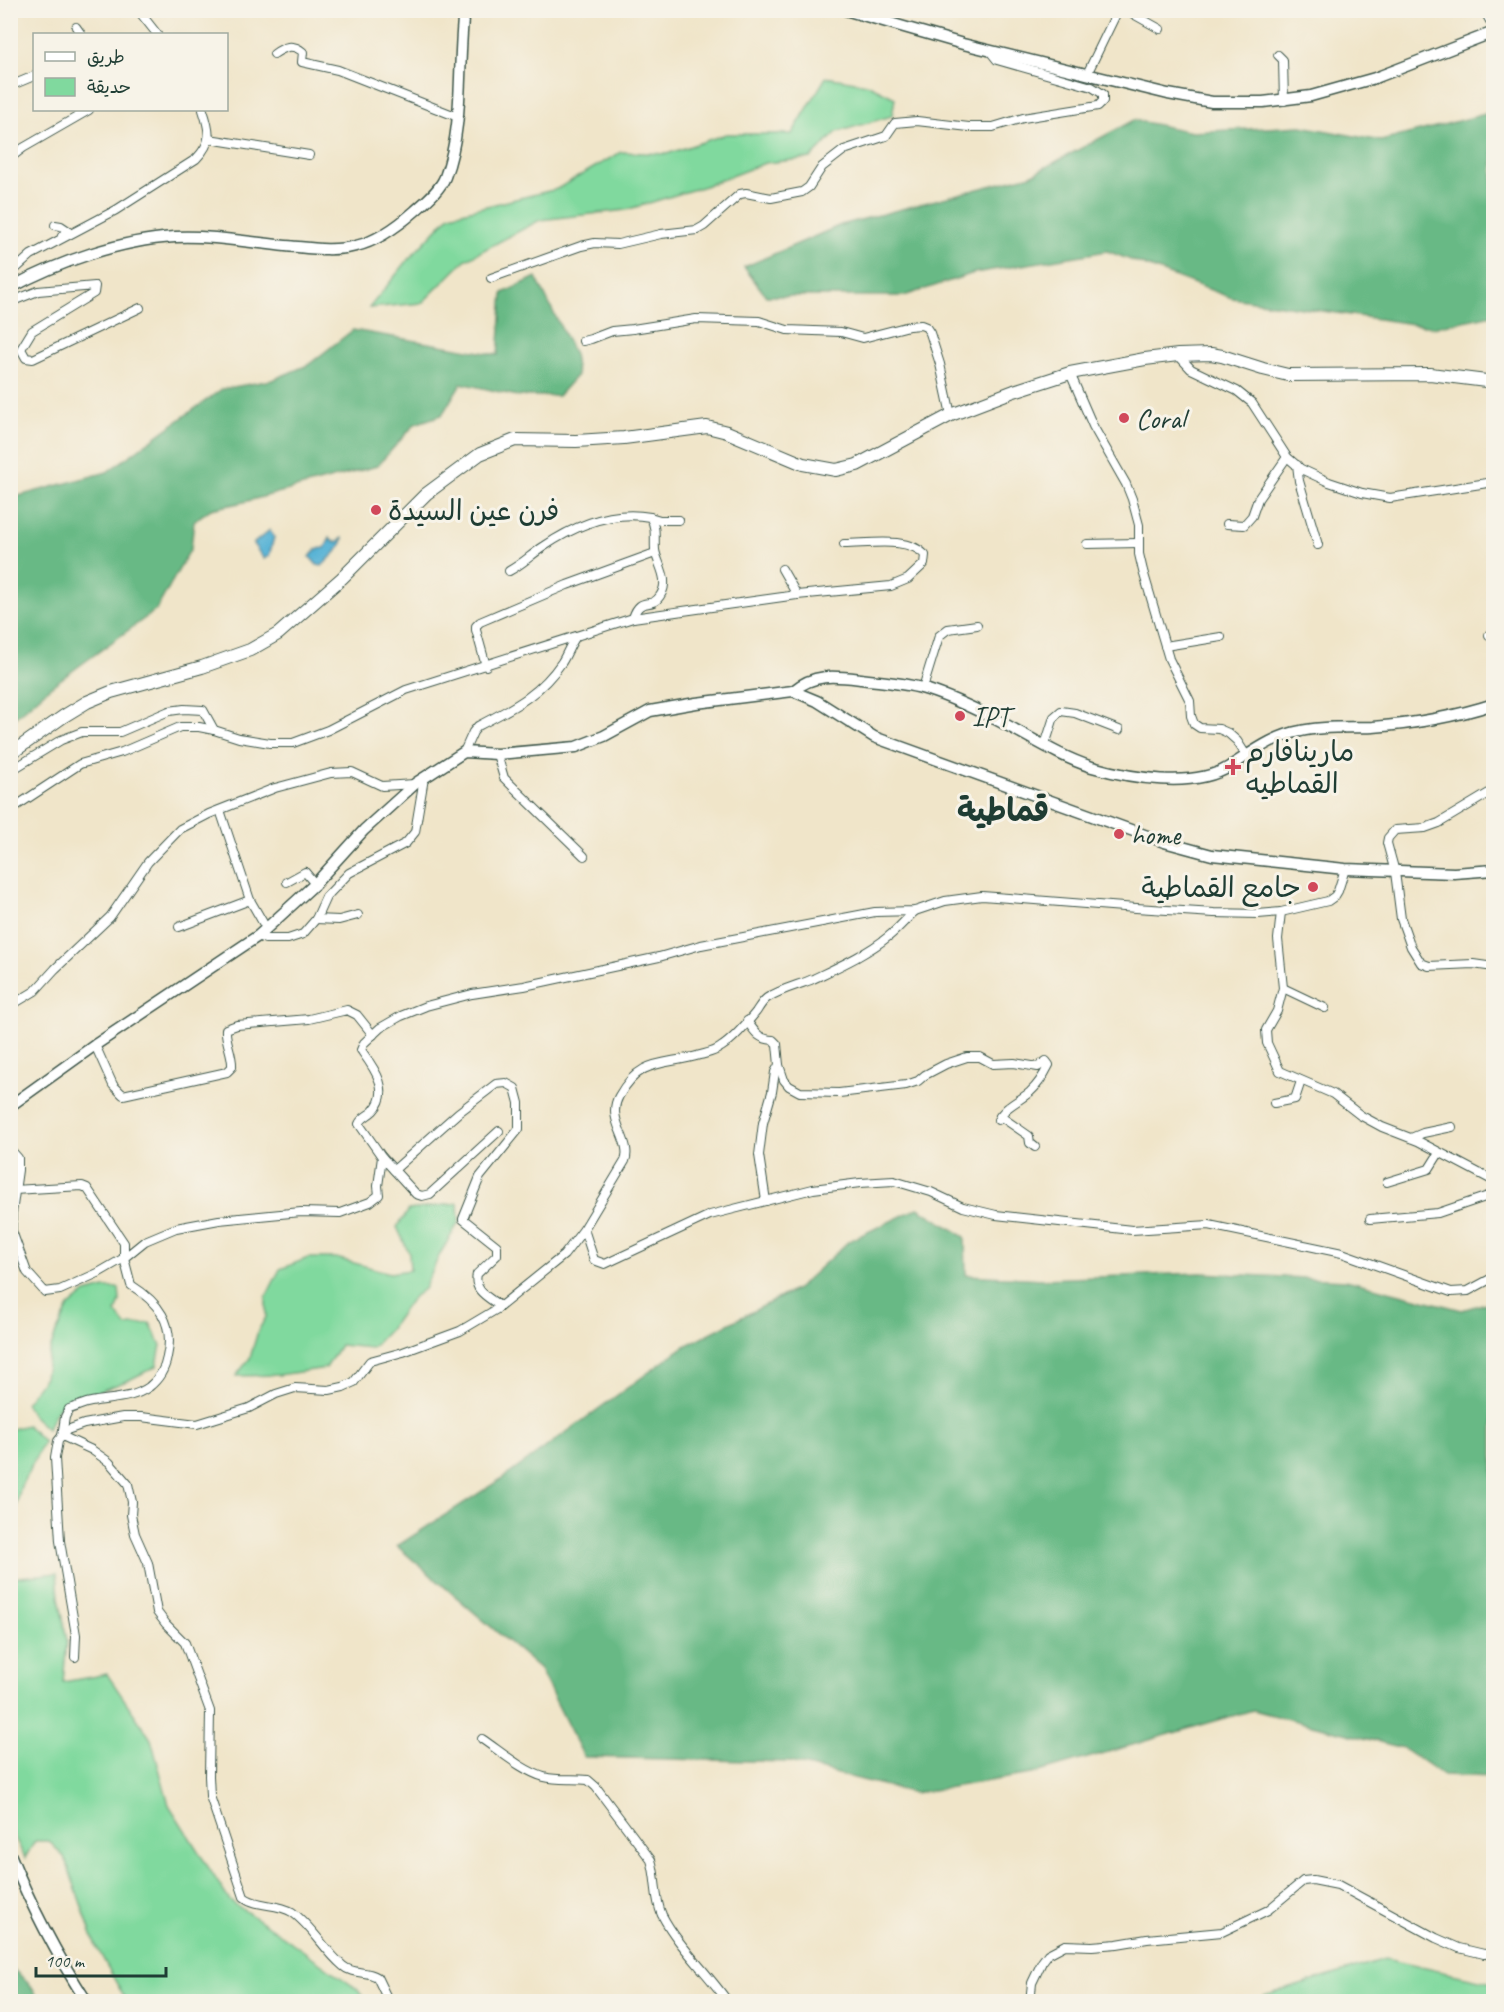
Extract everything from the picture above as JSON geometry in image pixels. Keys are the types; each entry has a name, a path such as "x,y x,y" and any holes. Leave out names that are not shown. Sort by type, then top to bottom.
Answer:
{"main road":[{"path":"845,10 928,35 1087,74 1197,100 1232,102 1284,101 1352,86 1494,30"},
{"path":"10,288 55,266 142,241 177,237 341,249 372,241 406,219 444,180 458,117 462,11"},
{"path":"10,754 87,702 111,692 250,650 278,634 342,578 426,494 480,454 515,440 576,441 624,438 707,427 727,432 802,464 836,470 857,465 951,415 1030,385 1070,373 1145,359 1178,355 1222,356 1287,375 1430,374 1494,382"},
{"path":"793,691 802,683 816,677 906,684 923,688 974,709 1078,762 1131,776 1173,779 1198,779 1212,775 1228,768 1284,734 1305,730 1409,723 1494,704"},
{"path":"10,1106 95,1045 262,932 315,884 364,830 420,780 464,753 496,754 576,747 604,736 650,711 696,703 793,691 817,701 874,737 1164,842 1212,855 1395,872 1454,873 1494,870"},
{"path":"10,1854 24,1889 50,1941 87,2001"}],"street":[{"path":"138,10 157,33"},
{"path":"1087,74 1118,10"},
{"path":"1126,10 1160,29"},
{"path":"1484,10 1494,30"},
{"path":"76,27 80,33"},
{"path":"274,54 284,47 297,47 303,52 302,62 338,70 458,117"},
{"path":"491,278 581,246 595,243 618,244 661,234 697,230 740,194 771,198 802,192 809,187 822,167 844,150 886,136 895,123 917,121 969,127 993,127 1023,118 1098,106 1103,101 1103,94 1092,87 997,60 989,50"},
{"path":"1278,55 1283,60 1284,101"},
{"path":"10,86 33,76"},
{"path":"10,158 87,111"},
{"path":"10,274 31,255 116,210 196,159 205,149 209,139 203,111"},
{"path":"209,139 309,155"},
{"path":"55,225 67,230 59,240"},
{"path":"10,302 38,291 94,286 94,293 32,331 21,349 26,358 33,359 140,308"},
{"path":"582,340 612,331 696,319 759,321 787,330 841,332 863,338 921,325 926,327 930,333 940,364 951,415"},
{"path":"1178,355 1191,369 1237,391 1252,403 1287,457 1315,477 1362,493 1390,498 1494,482"},
{"path":"1070,373 1093,426 1126,484 1139,525 1143,571 1169,659 1190,701 1194,724 1200,728 1220,729 1228,733 1237,741 1246,755"},
{"path":"1227,524 1244,525 1252,516 1258,499 1287,457"},
{"path":"1297,465 1299,481 1318,545"},
{"path":"509,571 550,543 592,521 626,516 679,520"},
{"path":"633,618 640,605 653,602 659,598 662,591 664,579 661,564 655,553 655,533 650,518"},
{"path":"10,810 80,764 122,752 180,727 199,727 249,740 293,743 328,730 406,690 633,618 796,595 891,586 908,579 924,564 925,555 919,548 911,546 882,543 844,544"},
{"path":"1087,544 1139,543"},
{"path":"486,666 476,630 480,622 567,585 655,553"},
{"path":"782,568 796,595"},
{"path":"923,688 939,636 948,629 977,625"},
{"path":"1165,646 1221,637"},
{"path":"464,753 478,726 526,701 542,686 561,662 575,638"},
{"path":"10,771 61,740 82,732 120,732 169,711 184,708 203,710 214,730"},
{"path":"1045,745 1054,717 1058,712 1065,710 1119,730"},
{"path":"496,754 504,778 584,856"},
{"path":"10,1006 35,991 110,917 148,862 180,829 220,810 275,788 331,773 352,772 382,786 420,780 415,831 406,843 349,873 327,897 316,919 303,934 288,939 265,939 220,810"},
{"path":"1494,790 1439,823 1425,828 1395,830 1390,834 1387,843 1395,872 1401,919 1420,963 1429,966 1473,964 1494,967"},
{"path":"499,1131 443,1184 429,1194 422,1196 416,1194 382,1157 359,1124 361,1119 372,1112 382,1095 378,1075 361,1050 364,1043 380,1028 401,1016 426,1006 472,994 524,986 659,957 701,945 875,912 915,911 945,901 982,896 1214,913 1281,912 1328,901 1338,891 1345,869"},
{"path":"287,882 305,872 315,884"},
{"path":"179,927 250,900"},
{"path":"75,1657 76,1635 60,1541 55,1458 55,1448 62,1436 71,1428 123,1417 197,1424 249,1408 276,1394 295,1388 329,1390 344,1387 354,1382 370,1361 403,1352 460,1331 500,1306 564,1255 584,1229 627,1156 615,1119 615,1107 617,1099 636,1072 659,1063 689,1058 719,1049 770,996 813,979 866,951 888,937 915,911"},
{"path":"1281,912 1278,939 1283,988 1277,1011 1266,1030 1267,1043 1280,1071 1334,1094 1360,1115 1382,1127 1410,1138 1494,1181"},
{"path":"316,919 339,920 358,915"},
{"path":"1283,988 1325,1008"},
{"path":"95,1045 113,1085 123,1095 227,1072 232,1067 232,1058 225,1033 226,1029 237,1025 309,1018 347,1010 357,1015 373,1035"},
{"path":"747,1021 754,1032 763,1039 773,1040 777,1044 783,1080 800,1092 839,1093 906,1085 918,1081 946,1064 967,1057 980,1057 993,1064 1038,1067 1046,1061 1049,1065 1039,1083 1028,1094 1013,1102 999,1118 1029,1136 1030,1143 1035,1147"},
{"path":"766,1201 759,1155 763,1123 775,1072 779,1065"},
{"path":"1274,1102 1295,1099 1301,1081"},
{"path":"394,1170 458,1113 496,1084 506,1083 515,1088 519,1103 519,1129 480,1177 463,1219 497,1246 497,1255 477,1274 476,1284 478,1290 500,1306"},
{"path":"1410,1138 1452,1127"},
{"path":"10,1149 18,1158 11,1231 27,1272 45,1292 60,1290 124,1258 145,1241 176,1228 219,1220 301,1212 340,1213 370,1203 379,1195 382,1157"},
{"path":"1387,1182 1429,1169 1439,1153"},
{"path":"584,1229 594,1260 605,1264 710,1215 813,1189 894,1181 931,1192 963,1207 996,1215 1132,1230 1209,1225 1342,1253 1451,1292 1468,1291 1494,1277"},
{"path":"14,1190 82,1186 87,1188 124,1244 124,1258 131,1285 147,1296 167,1321 170,1344 164,1371 149,1387 132,1395 91,1402 69,1409 64,1417 62,1436"},
{"path":"1370,1219 1438,1213 1494,1194"},
{"path":"62,1436 92,1450 109,1462 128,1484 132,1502 130,1515 135,1534 148,1563 157,1612 185,1642 210,1711 208,1776 210,1796 244,1897 249,1901 290,1911 308,1927 344,1968 374,1974 389,2001"},
{"path":"482,1739 516,1762 543,1776 565,1780 588,1780 596,1787 651,1860 655,1872 657,1902 663,1916 728,2001"},
{"path":"1030,2001 1032,1983 1042,1962 1048,1954 1065,1945 1117,1944 1222,1932 1268,1910 1303,1881 1313,1880 1338,1886 1459,1948 1484,1954 1494,1953"}],"green space":[{"path":"826,77 867,84 895,98 892,116 837,132 811,158 765,163 705,186 626,210 540,220 465,260 422,303 369,308 408,260 450,215 557,189 621,152 667,154 726,134 792,134"},
{"path":"1493,112 1493,315 1434,327 1232,298 1107,251 974,273 904,296 766,296 744,267 841,225 1031,175 1134,120 1192,132 1301,126 1381,141"},
{"path":"536,277 574,354 577,375 558,396 517,396 461,383 442,415 415,424 377,466 211,509 194,521 191,548 156,610 49,688 11,721 11,498 107,472 222,389 272,380 308,365 353,330 498,355 503,293"},
{"path":"458,1203 459,1222 440,1254 424,1289 412,1298 389,1330 372,1348 340,1345 326,1368 279,1375 236,1376 250,1358 258,1331 266,1317 266,1297 280,1269 308,1258 336,1258 390,1273 410,1270 409,1253 397,1227 409,1210"},
{"path":"918,1208 965,1237 966,1275 1044,1279 1201,1273 1346,1280 1462,1310 1493,1301 1493,1777 1443,1775 1403,1748 1253,1710 1032,1774 914,1793 790,1762 584,1757 539,1668 397,1546 509,1474 685,1346 797,1289 849,1241"},
{"path":"105,1288 119,1288 120,1301 116,1312 126,1326 150,1323 161,1345 157,1366 129,1380 59,1407 47,1429 32,1415 25,1403 45,1377 55,1335 69,1307 86,1293"},
{"path":"27,1425 44,1442 21,1486 11,1540 11,1429"},
{"path":"57,1573 67,1641 63,1682 107,1674 151,1739 169,1805 229,1900 357,1989 366,2001 131,2002 123,1995 95,1944 65,1858 49,1841 35,1841 25,1858 11,1830 11,1578"},
{"path":"1385,1959 1493,1983 1493,2001 1265,2001 1264,1996"},
{"path":"10,1967 28,1982 40,2001 11,2001"}],"water":[{"path":"270,530 274,537 269,556 264,559 253,544"},
{"path":"330,538 337,542 343,538 342,543 322,566 317,565 310,557 316,549 325,548"}],"place":[{"name":"Coral","path":"1124,418"},
{"name":"فرن عين السيدة","path":"376,510"},
{"name":"IPT","path":"960,716"},
{"name":"مارينافارم القماطيه","path":"1233,767"},
{"name":"home","path":"1119,834"},
{"name":"جامع القماطية","path":"1313,887"}],"district":[{"name":"قماطية","path":"1003,810"}]}
